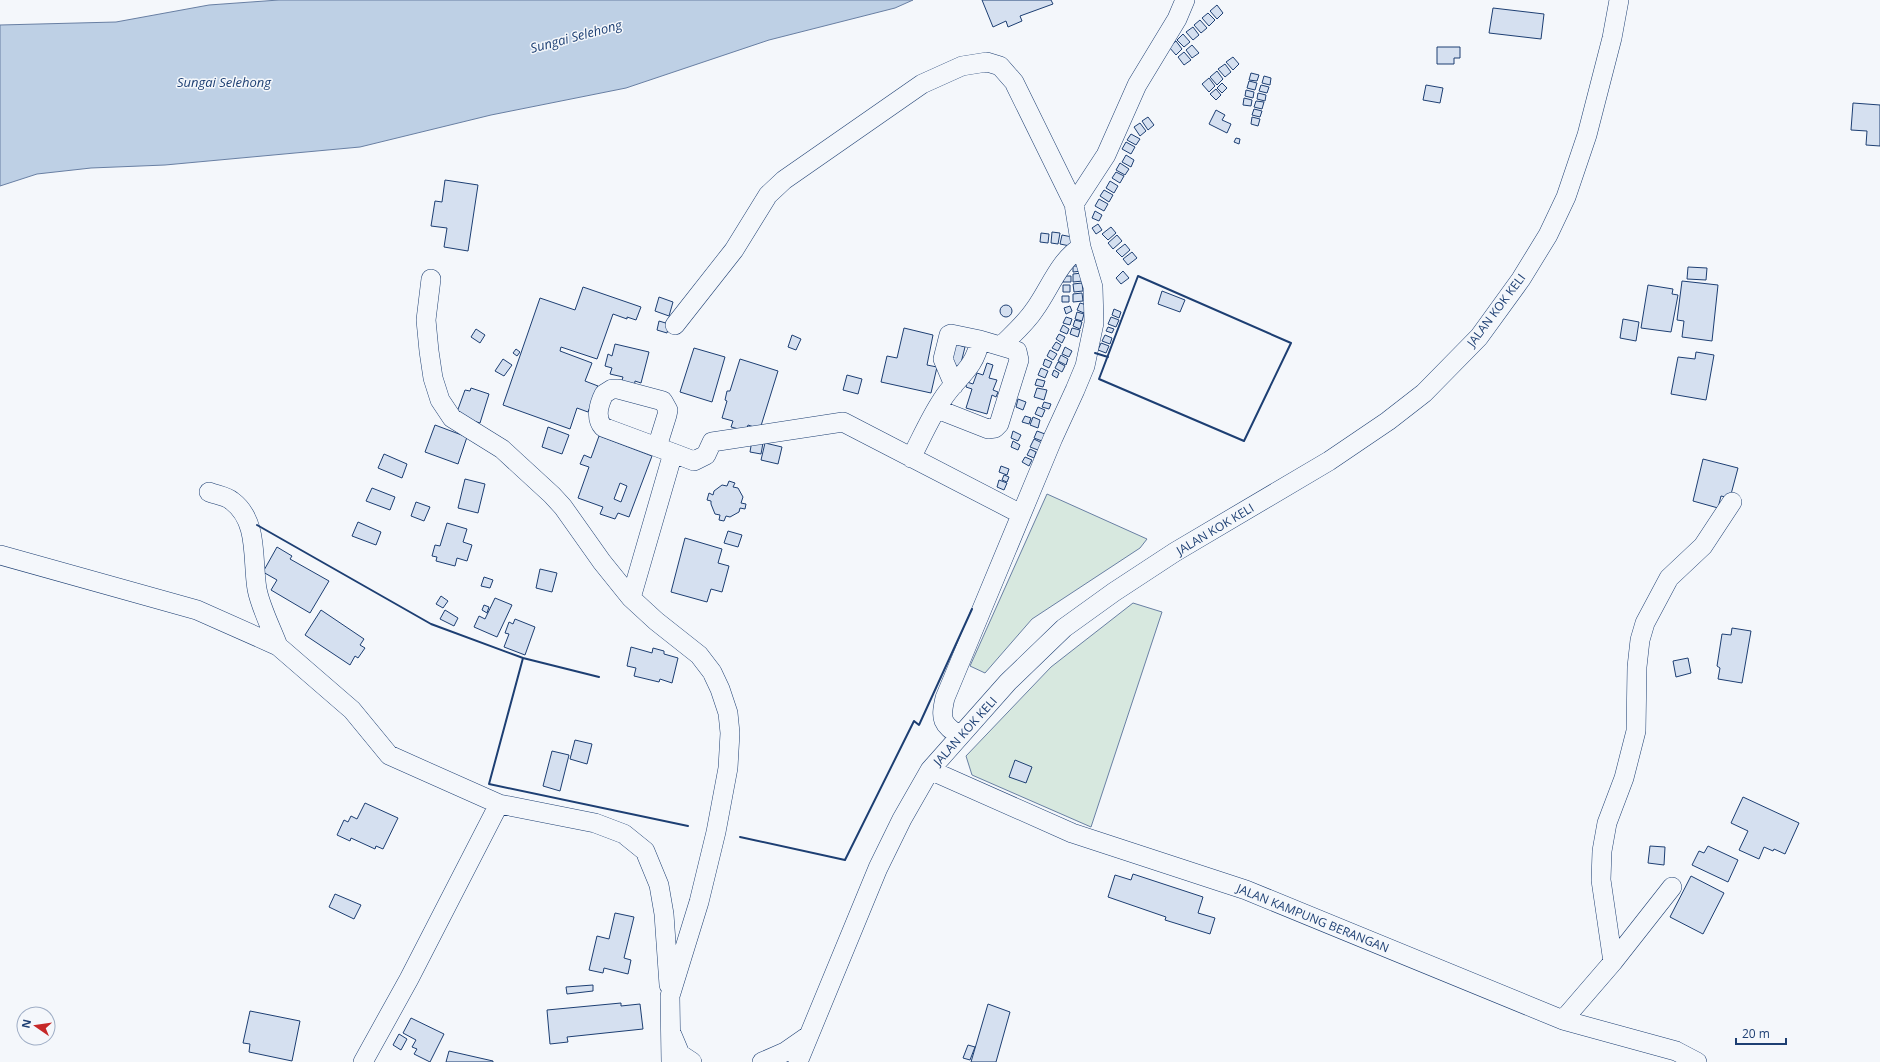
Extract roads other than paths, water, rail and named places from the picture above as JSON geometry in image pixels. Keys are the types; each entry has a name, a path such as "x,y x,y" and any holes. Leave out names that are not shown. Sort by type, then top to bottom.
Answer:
{"street":[{"path":"1074,204 1106,154 1137,85 1178,19 1185,0"},
{"name":"JALAN KOK KELI","path":"798,1062 878,868 902,819 930,770 1008,682 1064,628 1114,592 1169,556 1329,461 1388,421 1424,393 1479,336 1521,279 1548,235 1566,197 1591,121 1612,38 1618,0"},
{"path":"675,325 734,250 760,207 776,186 922,84 962,66 987,62 1000,66 1014,82 1074,204 1081,247 1093,287 1094,324 1085,366 1021,514 945,698 942,713 943,721 947,728 960,736"},
{"path":"1002,346 1035,310 1062,265 1075,251 1081,247"},
{"path":"431,279 426,320 433,378 440,400 452,418 502,449 560,503 602,562 631,598 656,621 699,655 712,672 720,689 728,713 730,734 728,768 716,832 699,902 670,996"},
{"path":"937,409 988,429 995,428 999,424 1019,360 1017,351 980,340 951,334 949,335 943,359 954,385"},
{"path":"911,458 942,400 968,369 975,358 980,340"},
{"path":"631,598 665,450 694,461 706,455 712,442 843,422 1021,514"},
{"path":"209,492 231,500 240,509 250,526 253,542 257,590 278,646"},
{"path":"1613,962 1601,880 1602,851 1607,823 1624,778 1636,731 1637,666 1640,640 1645,623 1669,578 1703,546 1732,502"},
{"path":"0,555 197,610 278,646 352,710 389,755 499,804 595,823 624,834 645,851 659,885 664,914 670,996 671,1062"},
{"name":"JALAN KAMPUNG BERANGAN","path":"930,770 1072,832 1246,890 1563,1020 1676,1051 1697,1062"},
{"path":"363,1062 409,979 499,804"},
{"path":"1563,1020 1613,962 1672,887"},
{"path":"670,1032 680,1054 692,1062"},
{"path":"762,1062 785,1052 808,1036"}],"water":[{"name":"Sungai Selehong","path":"279,0 913,0 895,8 769,40 626,88 491,115 360,147 165,165 91,168 37,174 0,186 0,25 116,22 209,5"}]}
